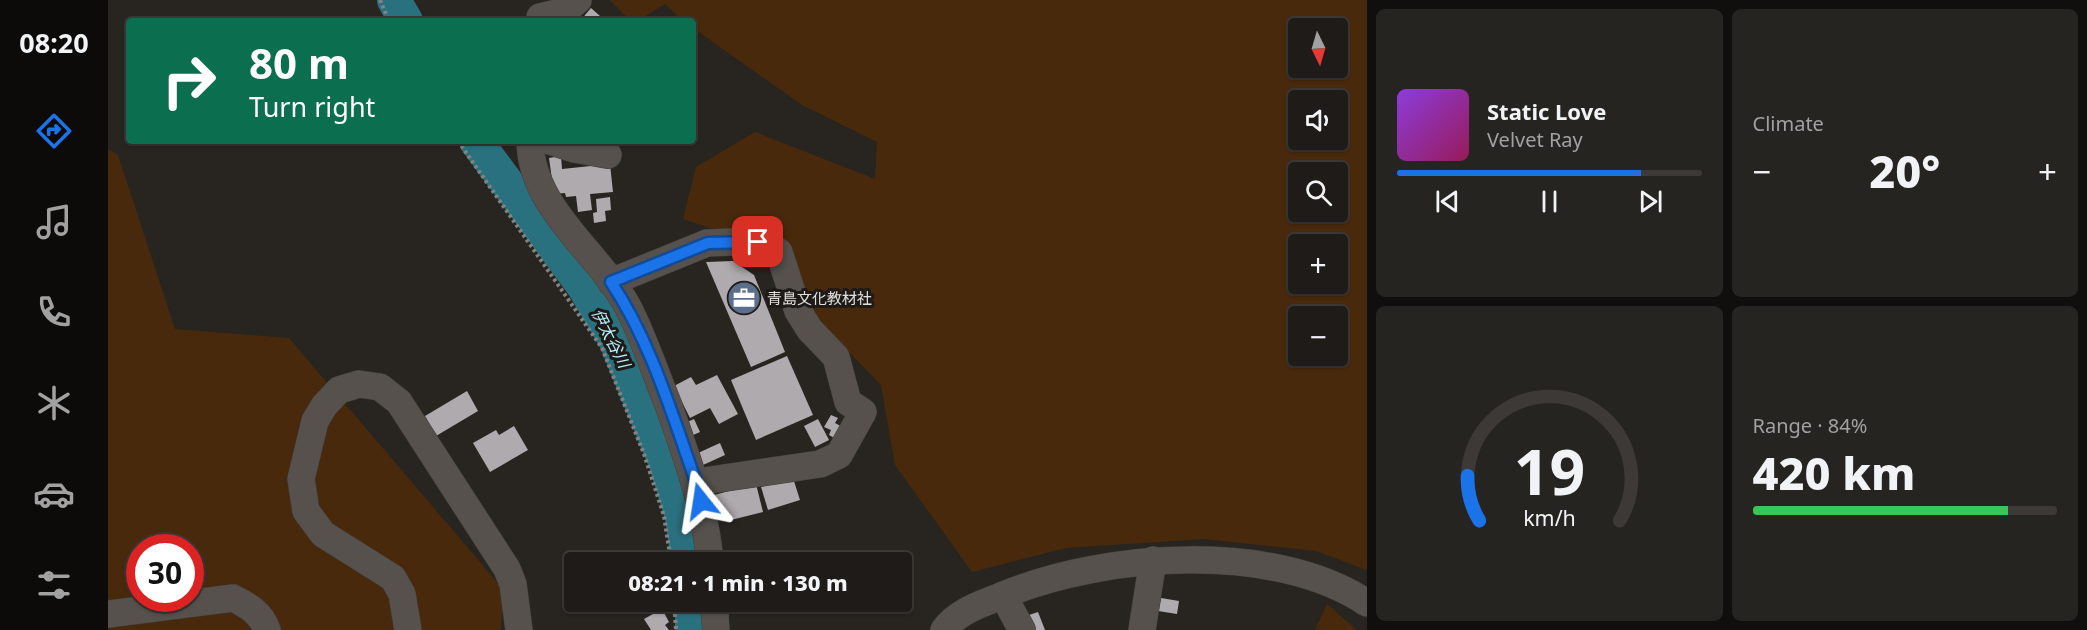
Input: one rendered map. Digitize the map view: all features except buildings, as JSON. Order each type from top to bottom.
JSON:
[{"type":"street","points":[[540,13],[565,11],[578,0]]},
{"type":"street","points":[[530,144],[535,175],[546,198],[627,306],[650,357],[696,482],[708,552]]},
{"type":"street","points":[[559,144],[608,155]]},
{"type":"street","points":[[611,282],[708,243],[758,242],[770,246],[779,252],[798,311],[810,330],[836,357],[848,402],[863,412],[839,455],[820,464],[696,482]]},
{"type":"street","points":[[408,630],[402,594],[393,578],[322,534],[306,511],[301,478],[315,421],[324,406],[339,390],[359,384],[380,387],[399,402],[507,569],[513,584],[519,630]]},
{"type":"street","points":[[1142,630],[1152,560]]},
{"type":"street","points":[[944,630],[978,604],[1030,584],[1097,567],[1152,560],[1207,560],[1273,568],[1320,580],[1353,594],[1367,603]]},
{"type":"street","points":[[1003,595],[1022,630]]},
{"type":"street","points":[[108,614],[233,598],[264,619],[267,630]]},
{"type":"street","points":[[715,612],[716,630]]},
{"type":"path","points":[[380,0],[388,18]]},
{"type":"path","points":[[460,144],[602,348],[658,495],[669,552]]},
{"type":"path","points":[[675,612],[676,630]]},
{"type":"shaded area","points":[[610,0],[1367,0],[1367,570],[1316,551],[1203,539],[1066,548],[972,572],[895,465],[881,385],[803,305],[787,253],[683,219],[696,167],[755,132],[875,179],[877,142],[802,105],[696,30],[696,18],[680,18],[665,4],[642,18],[628,18]]},
{"type":"shaded area","points":[[108,149],[118,155],[175,329],[289,338],[503,589],[501,630],[108,630]]},
{"type":"shaded area","points":[[1327,604],[1357,630],[1315,630]]},
{"type":"waterway","name":"伊太谷川","points":[[394,0],[404,18]]},
{"type":"waterway","name":"伊太谷川","points":[[478,144],[584,287],[616,341],[666,464],[682,517],[687,552]]},
{"type":"waterway","name":"伊太谷川","points":[[692,612],[692,630]]},
{"type":"place","name":"青島文化教材社","points":[[744,298]]},
{"type":"route","points":[[701,501],[650,357],[627,306],[611,282],[708,243],[758,242]]}]
